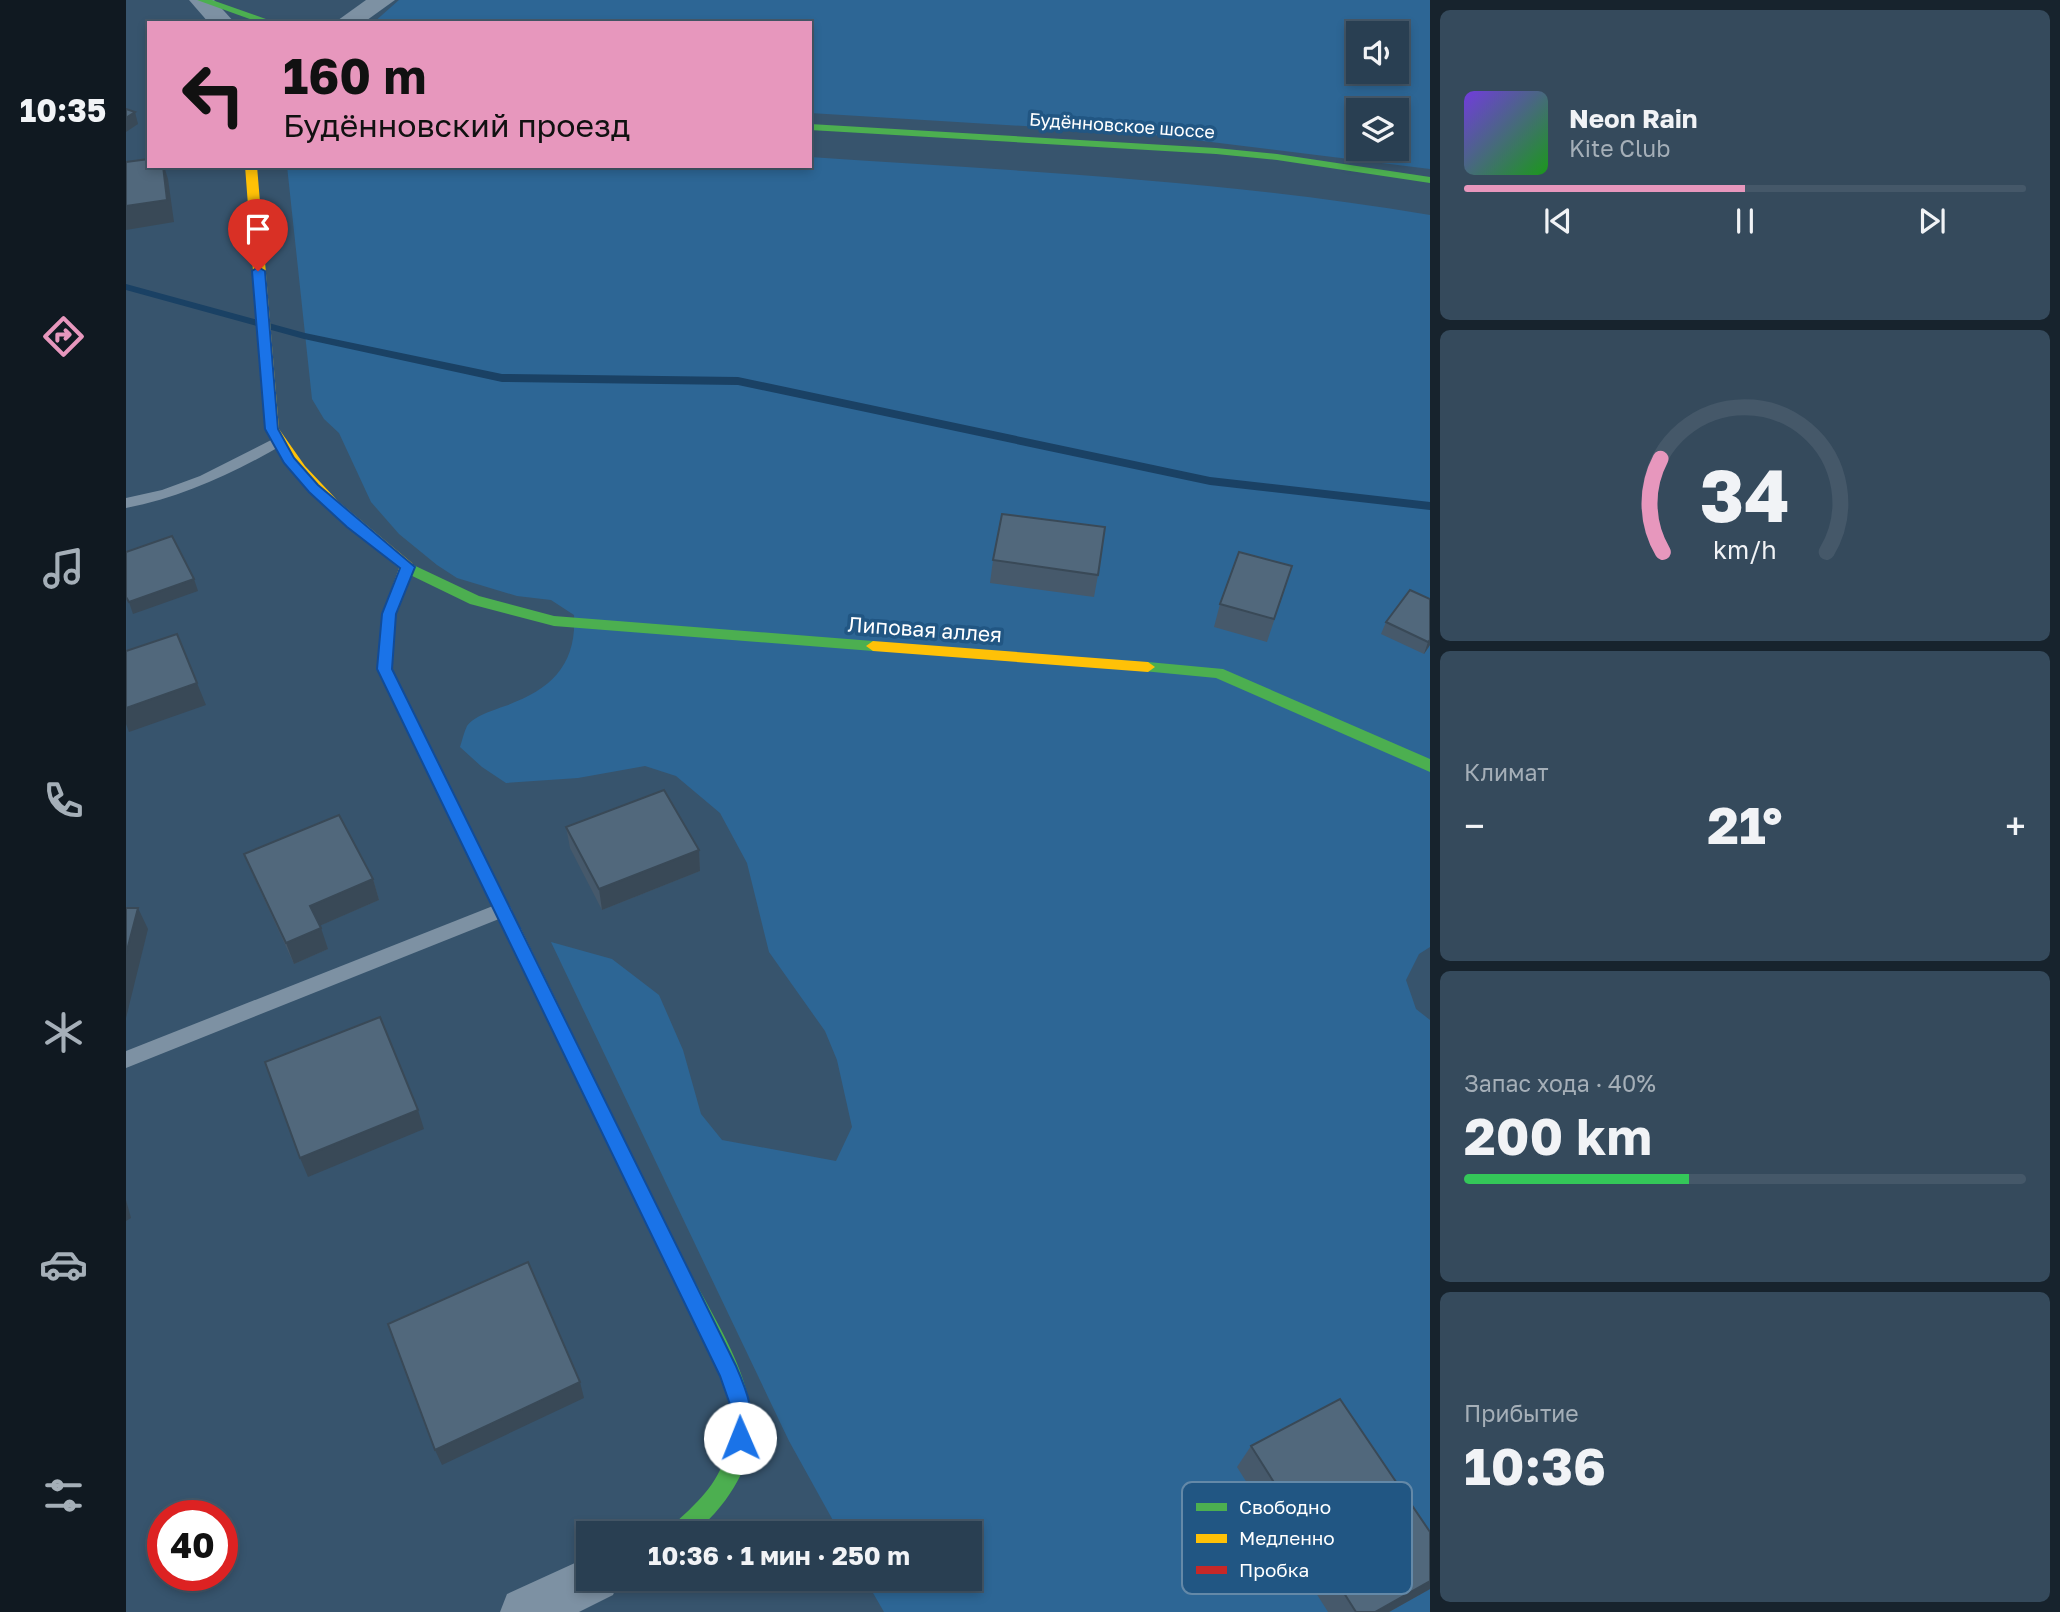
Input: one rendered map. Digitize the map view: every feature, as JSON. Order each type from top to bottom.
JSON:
[{"type":"street","points":[[201,0],[221,21]]},
{"type":"street","points":[[201,0],[266,21]]},
{"type":"street","points":[[349,21],[383,0]]},
{"type":"street","name":"Будённовское шоссе","points":[[812,127],[1216,151],[1277,157],[1430,180]]},
{"type":"street","name":"Липовая аллея","points":[[251,168],[272,429],[289,460],[314,488],[352,524],[407,567],[475,600],[554,621],[1219,673],[1430,765]]},
{"type":"street","points":[[407,567],[389,614],[385,669],[729,1373],[743,1413],[737,1463],[708,1511],[695,1521]]},
{"type":"street","points":[[525,1612],[576,1588]]},
{"type":"lane","points":[[126,503],[189,486],[239,464],[279,442]]},
{"type":"lane","points":[[126,1060],[503,911]]},
{"type":"shaded area","points":[[399,0],[1430,0],[1430,169],[1365,161],[1409,161],[1409,98],[1346,98],[1346,159],[1138,133],[812,113],[812,21],[375,21]]},
{"type":"shaded area","points":[[812,157],[1198,185],[1430,215],[1430,947],[1419,954],[1406,980],[1416,1009],[1430,1020],[1430,1612],[884,1612],[872,1591],[982,1591],[982,1521],[833,1521],[789,1441],[551,942],[612,959],[659,995],[683,1050],[701,1114],[722,1140],[836,1161],[852,1127],[837,1060],[825,1031],[769,952],[747,863],[720,813],[676,776],[645,766],[578,778],[506,783],[482,767],[460,747],[467,726],[474,719],[536,692],[558,673],[571,648],[574,615],[551,600],[517,596],[457,578],[437,565],[399,534],[371,502],[339,433],[324,419],[312,399],[287,168],[812,168]]},
{"type":"building","points":[[126,109],[135,112],[126,118]]},
{"type":"building","points":[[147,159],[147,168],[163,168],[167,200],[126,206],[126,162]]},
{"type":"building","points":[[1002,514],[1105,527],[1098,575],[993,560]]},
{"type":"building","points":[[172,536],[194,579],[129,602],[126,597],[126,552]]},
{"type":"building","points":[[1239,552],[1292,566],[1274,619],[1220,604]]},
{"type":"building","points":[[1410,590],[1430,599],[1428,642],[1386,622]]},
{"type":"building","points":[[177,634],[197,683],[126,708],[126,651]]},
{"type":"building","points":[[664,790],[699,850],[599,889],[566,827]]},
{"type":"building","points":[[339,815],[373,879],[310,906],[321,928],[286,943],[244,854]]},
{"type":"building","points":[[126,908],[138,908],[126,954]]},
{"type":"building","points":[[380,1017],[418,1110],[300,1158],[265,1062]]},
{"type":"building","points":[[528,1262],[580,1382],[435,1450],[388,1324]]},
{"type":"building","points":[[1340,1399],[1396,1482],[1274,1482],[1251,1446]]},
{"type":"building","points":[[1412,1505],[1430,1532],[1430,1581],[1412,1591]]},
{"type":"building","points":[[1345,1594],[1407,1594],[1375,1612],[1356,1612]]},
{"type":"waterway","points":[[126,287],[304,336],[502,378],[738,381],[1210,481],[1430,506]]},
{"type":"traffic: fast","points":[[202,0],[266,21]]},
{"type":"traffic: fast","points":[[812,127],[1216,151],[1277,157],[1430,180]]},
{"type":"traffic: fast","points":[[407,567],[475,600],[554,621],[873,646]]},
{"type":"traffic: fast","points":[[1148,667],[1218,673],[1430,766]]},
{"type":"traffic: fast","points":[[676,1265],[725,1360],[743,1413],[740,1449],[734,1465],[716,1495],[693,1521]]},
{"type":"traffic: slow","points":[[251,168],[272,429],[316,487],[407,567],[397,593]]},
{"type":"traffic: slow","points":[[873,646],[1148,667]]},
{"type":"traffic: slow","points":[[515,934],[676,1265]]},
{"type":"traffic: jam","points":[[397,593],[389,614],[385,669],[515,934]]},
{"type":"route","points":[[258,271],[272,429],[289,460],[314,488],[352,524],[407,567],[389,614],[385,669],[729,1373],[743,1413],[740,1438]]}]
